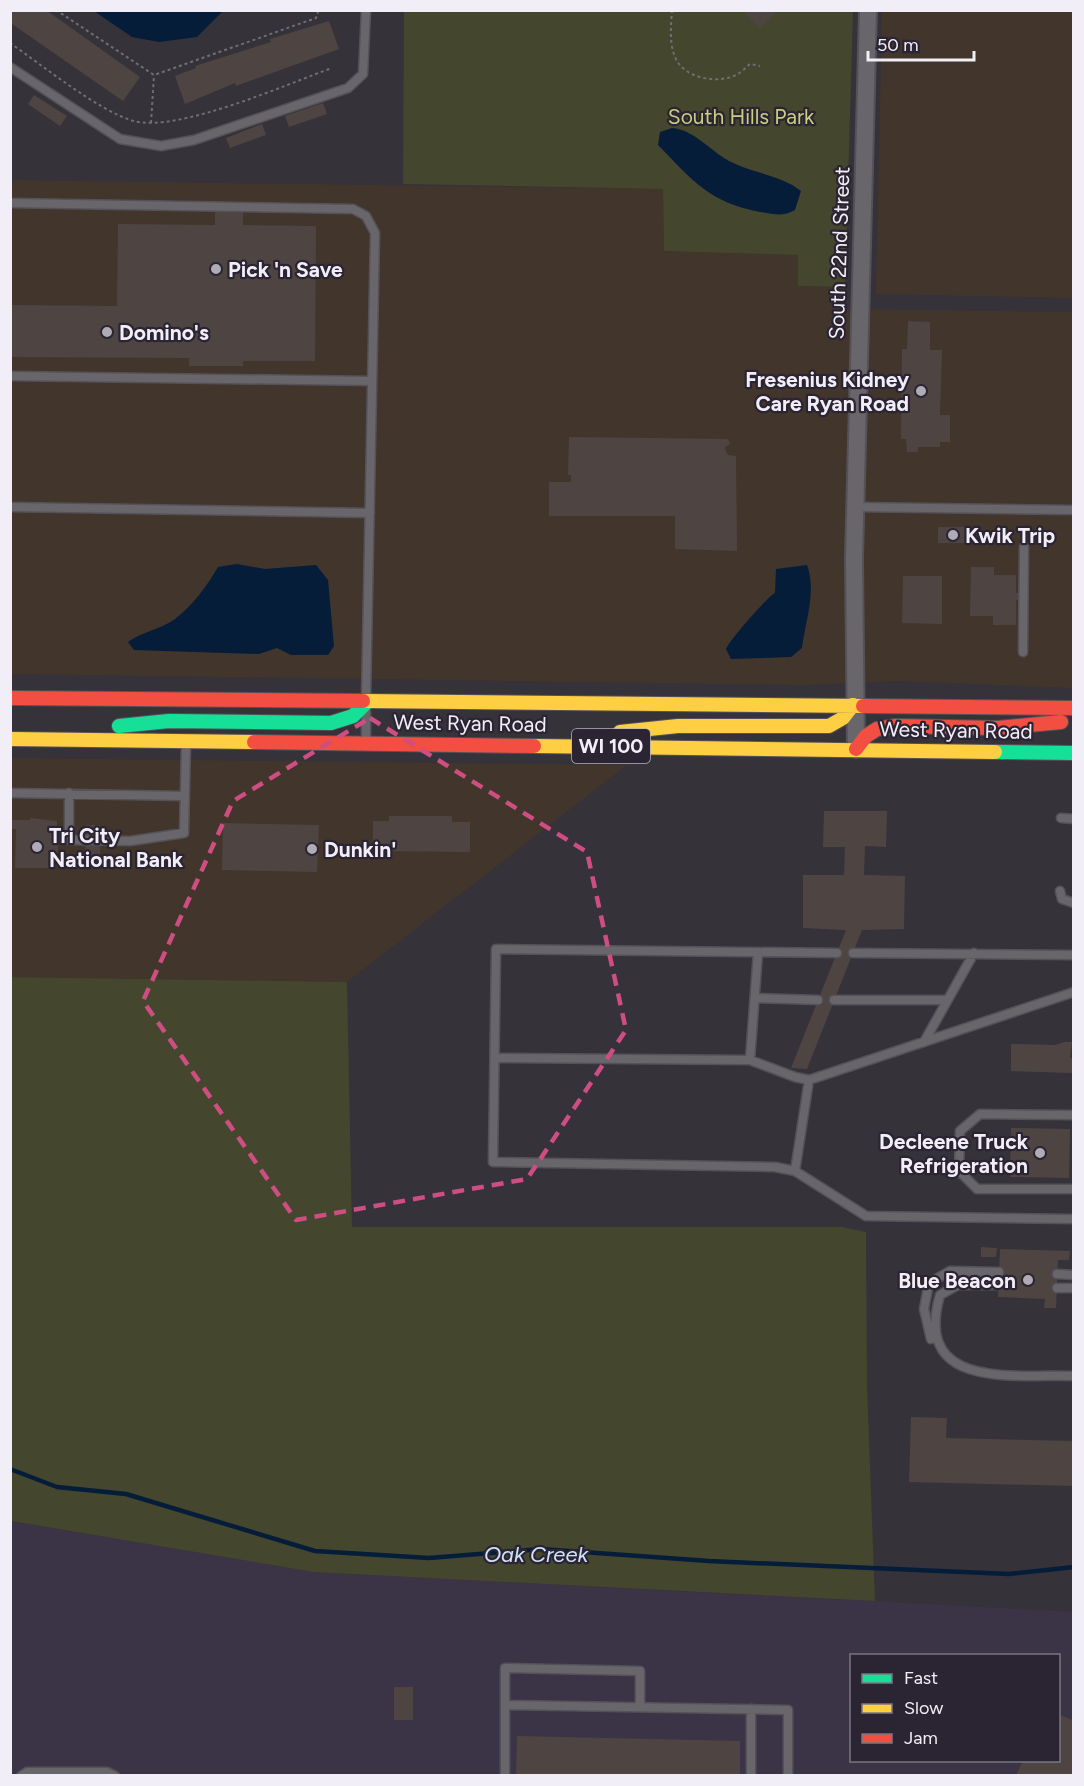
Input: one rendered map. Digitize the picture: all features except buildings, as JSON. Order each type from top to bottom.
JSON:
[{"type":"main road","name":"West Ryan Road","points":[[10,698],[1074,708]]},
{"type":"main road","points":[[45,713],[117,709],[169,700]]},
{"type":"main road","points":[[51,740],[105,727],[169,721],[331,723],[353,716],[366,703]]},
{"type":"main road","points":[[469,717],[516,712],[554,704]]},
{"type":"main road","points":[[540,745],[586,735],[678,726],[829,726],[843,718],[853,705]]},
{"type":"main road","points":[[366,742],[381,721]]},
{"type":"main road","points":[[856,749],[866,736],[877,729],[896,726],[998,728],[1074,721]]},
{"type":"main road","name":"West Ryan Road","points":[[10,739],[1074,753]]},
{"type":"street","name":"South 22nd Street","points":[[856,749],[853,705],[855,507],[868,10]]},
{"type":"lane","points":[[10,67],[120,139],[161,146],[194,140],[348,87],[363,74],[366,10]]},
{"type":"lane","points":[[10,203],[353,209],[366,216],[375,233],[366,742]]},
{"type":"lane","points":[[10,376],[372,381]]},
{"type":"lane","points":[[10,507],[370,513]]},
{"type":"lane","points":[[855,507],[1074,510]]},
{"type":"lane","points":[[1023,652],[1024,548]]},
{"type":"lane","points":[[69,793],[69,840],[129,841],[184,833],[186,741]]},
{"type":"lane","points":[[10,793],[185,796]]},
{"type":"lane","points":[[1061,818],[1074,819]]},
{"type":"lane","points":[[1060,891],[1062,899],[1074,903]]},
{"type":"lane","points":[[837,953],[496,949],[493,1161],[775,1167],[795,1171],[866,1215],[1074,1219]]},
{"type":"lane","points":[[750,1060],[758,952]]},
{"type":"lane","points":[[853,953],[1074,955]]},
{"type":"lane","points":[[924,1042],[974,953]]},
{"type":"lane","points":[[495,1058],[750,1060],[809,1080],[1074,992]]},
{"type":"lane","points":[[755,998],[818,1000]]},
{"type":"lane","points":[[834,1000],[946,1000]]},
{"type":"lane","points":[[795,1171],[809,1080]]},
{"type":"lane","points":[[1074,1115],[980,1114],[960,1131],[959,1161],[959,1171],[977,1189],[1074,1189]]},
{"type":"lane","points":[[999,1272],[951,1271],[929,1283],[924,1309],[930,1338],[952,1362],[977,1373],[1074,1376]]},
{"type":"lane","points":[[1058,1275],[1074,1275]]},
{"type":"lane","points":[[952,1362],[935,1336],[934,1317],[940,1295],[958,1285],[999,1285]]},
{"type":"lane","points":[[1057,1287],[1074,1288]]},
{"type":"lane","points":[[505,1776],[505,1668],[640,1671],[640,1707]]},
{"type":"lane","points":[[505,1705],[788,1710],[788,1776]]},
{"type":"lane","points":[[751,1709],[751,1776]]},
{"type":"lane","points":[[21,1776],[27,1772],[106,1772],[115,1776]]},
{"type":"path","points":[[56,10],[154,75]]},
{"type":"path","points":[[154,75],[316,18],[316,11],[328,10]]},
{"type":"path","points":[[672,10],[671,45],[676,60],[684,69],[711,79],[732,77],[750,64],[760,66]]},
{"type":"path","points":[[10,43],[115,114],[134,121],[151,123],[189,119],[332,68]]},
{"type":"path","points":[[151,123],[154,75]]},
{"type":"highlighted area","points":[[370,718],[587,852],[626,1030],[527,1179],[296,1220],[143,1001],[233,801]]},
{"type":"shaded area","points":[[882,11],[1073,11],[1073,298],[876,294]]},
{"type":"shaded area","points":[[10,180],[663,189],[664,251],[798,255],[799,286],[845,287],[844,309],[1073,312],[1073,688],[899,681],[805,685],[11,674]]},
{"type":"shaded area","points":[[11,758],[627,765],[347,982],[11,977]]},
{"type":"shaded area","points":[[10,1521],[314,1572],[1073,1612],[1073,1775],[11,1775]]},
{"type":"green space","name":"South Hills Park","points":[[404,11],[853,11],[845,287],[798,286],[798,255],[664,251],[663,189],[403,184]]},
{"type":"green space","points":[[10,977],[347,982],[352,1227],[842,1227],[866,1232],[867,1385],[875,1601],[314,1572],[11,1521]]},
{"type":"water","points":[[94,11],[223,11],[197,37],[159,42],[132,37]]},
{"type":"water","points":[[672,128],[693,135],[733,163],[793,185],[801,191],[795,210],[774,214],[742,208],[703,188],[658,145],[660,132]]},
{"type":"water","points":[[237,564],[265,569],[316,565],[328,580],[334,646],[328,655],[291,655],[277,648],[259,654],[134,650],[128,642],[175,619],[199,595],[218,567]]},
{"type":"water","points":[[807,565],[811,596],[802,648],[791,657],[731,659],[726,649],[728,645],[757,610],[775,593],[776,569]]},
{"type":"waterway","name":"Oak Creek","points":[[10,1469],[57,1487],[126,1494],[315,1551],[429,1558],[541,1549],[709,1561],[1009,1574],[1074,1567]]},
{"type":"traffic: fast","points":[[119,726],[169,721],[331,723],[353,716],[366,703]]},
{"type":"traffic: fast","points":[[995,752],[1074,753]]},
{"type":"traffic: slow","points":[[363,701],[863,706]]},
{"type":"traffic: slow","points":[[620,732],[678,726],[829,726],[843,718],[853,705]]},
{"type":"traffic: slow","points":[[10,739],[254,742]]},
{"type":"traffic: slow","points":[[534,746],[995,752]]},
{"type":"traffic: jam","points":[[10,698],[363,701]]},
{"type":"traffic: jam","points":[[863,706],[1074,708]]},
{"type":"traffic: jam","points":[[856,749],[866,736],[877,729],[896,726],[998,728],[1061,722]]},
{"type":"traffic: jam","points":[[254,742],[534,746]]},
{"type":"place","name":"Pick 'n Save","points":[[216,269]]},
{"type":"place","name":"Domino's","points":[[107,332]]},
{"type":"place","name":"Fresenius Kidney Care Ryan Road","points":[[921,391]]},
{"type":"place","name":"Kwik Trip","points":[[953,535]]},
{"type":"place","name":"Tri City National Bank","points":[[37,847]]},
{"type":"place","name":"Dunkin'","points":[[312,849]]},
{"type":"place","name":"Decleene Truck Refrigeration","points":[[1040,1153]]},
{"type":"place","name":"Blue Beacon","points":[[1028,1280]]}]
